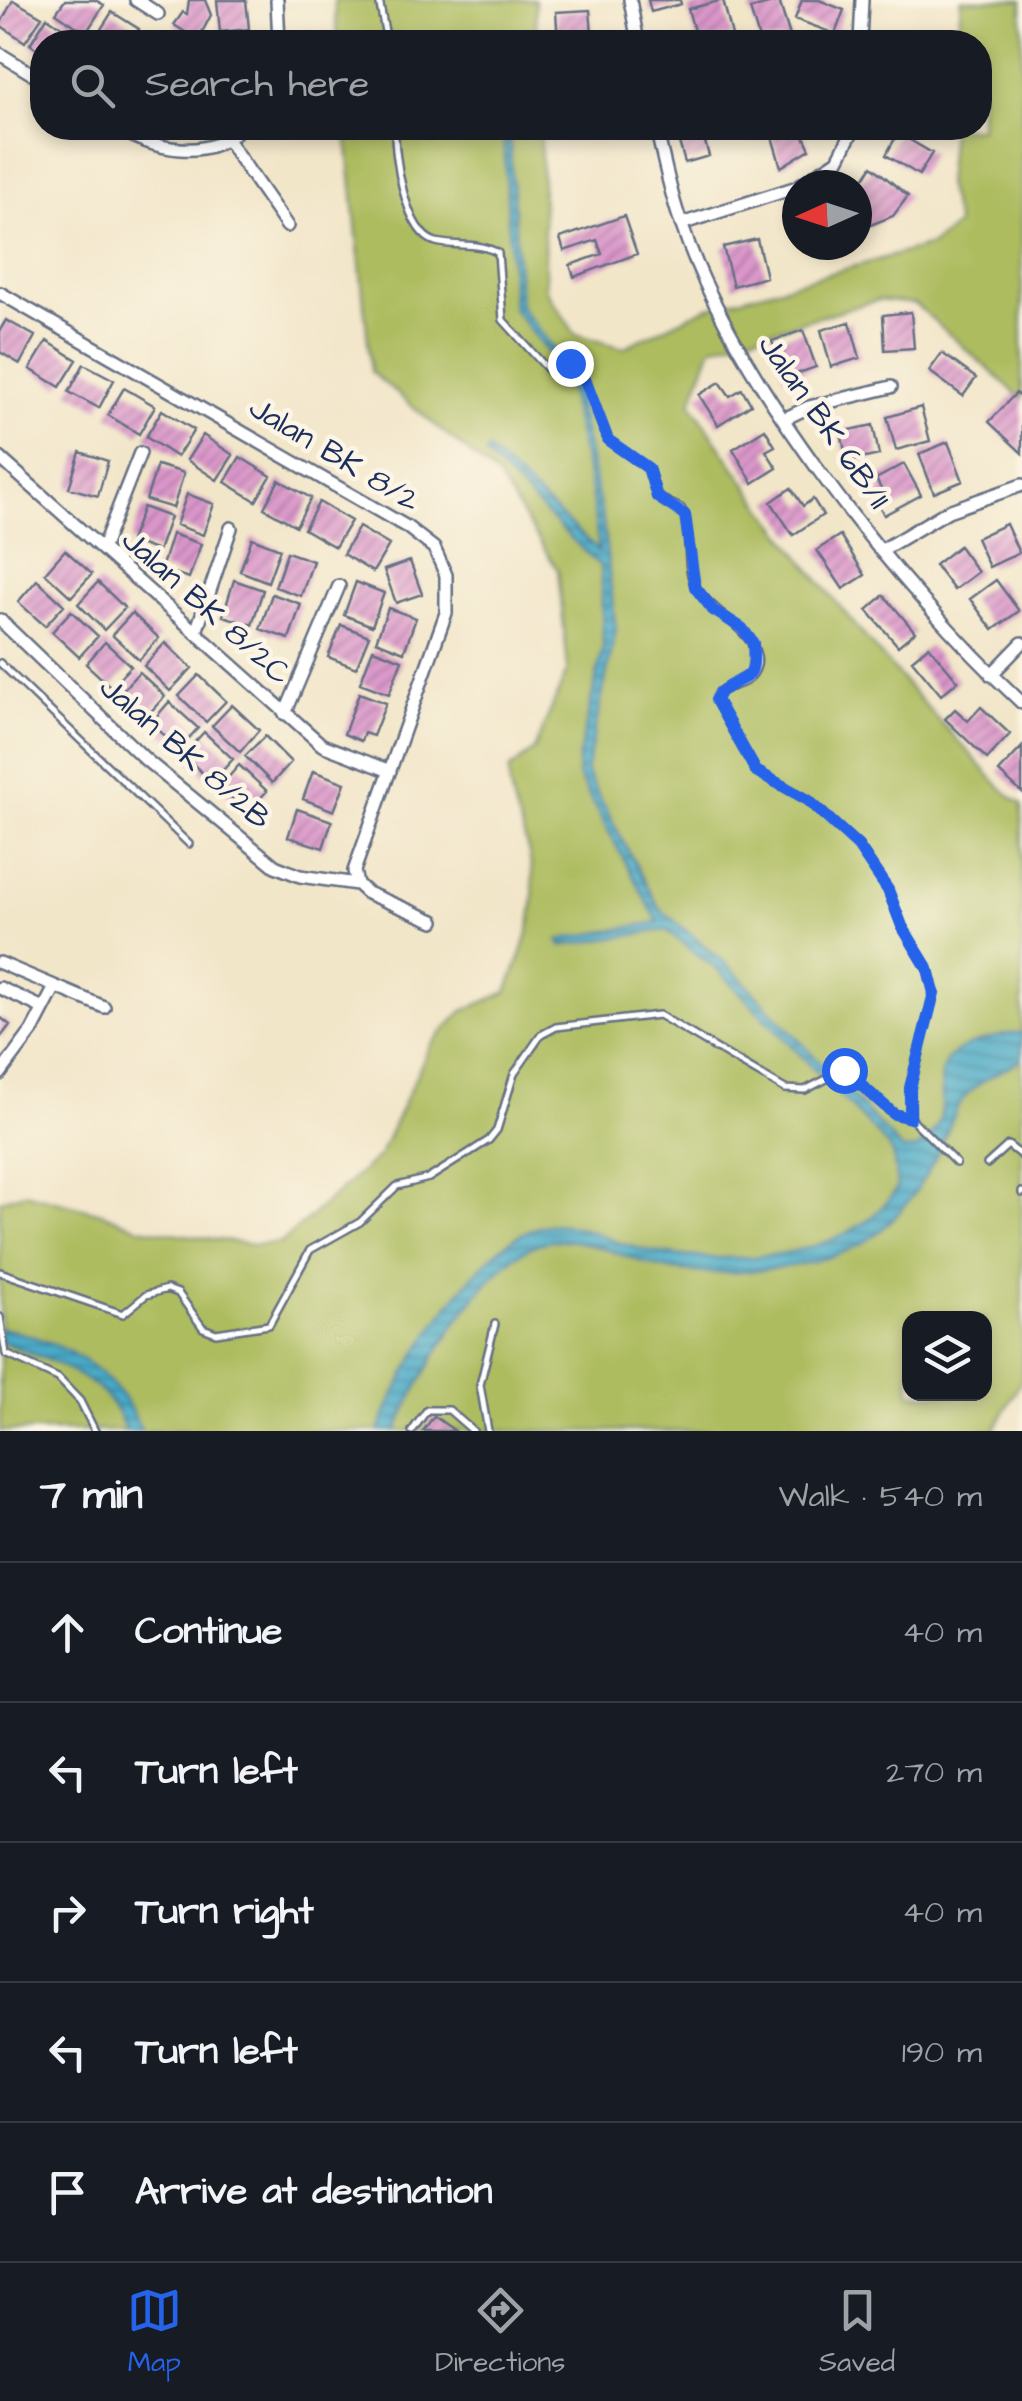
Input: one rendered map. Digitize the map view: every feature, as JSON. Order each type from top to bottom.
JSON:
[{"type":"street","points":[[136,0],[158,14]]},
{"type":"street","points":[[277,0],[278,30]]},
{"type":"street","points":[[630,0],[636,30]]},
{"type":"street","points":[[861,30],[862,0]]},
{"type":"street","points":[[0,54],[30,73]]},
{"type":"street","points":[[138,140],[172,149],[228,141],[287,226]]},
{"type":"street","name":"Jalan BK 6B/11","points":[[659,140],[681,224],[727,329],[784,419],[882,550],[991,674],[1022,703]]},
{"type":"street","points":[[823,170],[838,160],[848,140]]},
{"type":"street","points":[[681,224],[782,191]]},
{"type":"street","name":"Jalan BK 8/2","points":[[0,293],[256,436],[407,526],[434,548],[446,575],[446,613],[354,871],[357,884]]},
{"type":"street","points":[[784,419],[808,407],[891,388]]},
{"type":"street","points":[[102,547],[140,454]]},
{"type":"street","name":"Jalan BK 8/2C","points":[[0,458],[322,744],[390,770]]},
{"type":"street","points":[[882,550],[948,511],[1022,485]]},
{"type":"street","points":[[196,632],[230,528]]},
{"type":"street","points":[[285,714],[339,586]]},
{"type":"street","name":"Jalan BK 8/2B","points":[[0,620],[146,760],[275,866],[300,876],[357,884],[368,893],[434,921]]},
{"type":"street","points":[[991,674],[1022,643]]},
{"type":"street","points":[[0,963],[104,1006]]},
{"type":"street","points":[[0,1074],[55,987]]},
{"type":"street","points":[[0,988],[43,1008]]},
{"type":"lane","points":[[379,0],[385,30]]},
{"type":"lane","points":[[395,140],[395,172],[422,232],[434,242],[498,254],[502,320],[546,370],[558,374],[570,363],[581,369],[608,440],[648,468],[657,497],[685,515],[689,570],[699,594],[753,643],[753,672],[748,679],[720,692],[716,700],[738,746],[756,771],[808,800],[858,846],[888,890],[902,926],[928,969],[934,993],[910,1088],[910,1118]]},
{"type":"lane","points":[[0,664],[189,844]]},
{"type":"lane","points":[[0,1272],[123,1314],[146,1295],[166,1289],[178,1293],[203,1328],[216,1333],[259,1329],[277,1316],[298,1265],[310,1250],[360,1222],[397,1186],[429,1178],[489,1140],[497,1130],[514,1074],[541,1035],[556,1026],[659,1014],[775,1085],[796,1091],[839,1071],[848,1073],[894,1114],[910,1118],[956,1163]]},
{"type":"lane","points":[[987,1164],[1008,1145],[1022,1156]]},
{"type":"lane","points":[[2,1321],[2,1346],[13,1359],[46,1372],[71,1390],[95,1431]]},
{"type":"lane","points":[[488,1431],[480,1385],[495,1324]]},
{"type":"lane","points":[[412,1431],[427,1410],[449,1410],[474,1431]]},
{"type":"green space","points":[[334,0],[535,0],[536,30],[337,30]]},
{"type":"green space","points":[[961,0],[1022,0],[1022,399],[915,304],[878,300],[712,347],[691,403],[785,537],[853,623],[991,777],[1022,804],[1022,1379],[994,1431],[0,1431],[0,1200],[25,1193],[102,1213],[139,1228],[254,1245],[281,1243],[379,1156],[430,1046],[463,1011],[507,992],[526,940],[533,909],[532,874],[509,770],[534,750],[568,669],[558,570],[497,476],[371,372],[347,140],[540,140],[546,290],[575,334],[623,348],[706,308],[931,245],[957,225],[946,184],[950,140],[992,140],[992,30],[959,30]]},
{"type":"water","points":[[504,140],[510,140],[520,306],[571,370],[603,521],[616,630],[586,772],[659,908],[729,966],[903,1150],[917,1149],[935,1130],[941,1112],[944,1065],[955,1052],[980,1041],[1022,1032],[1022,1059],[980,1083],[960,1103],[929,1170],[898,1214],[871,1238],[835,1255],[786,1267],[705,1273],[660,1267],[564,1240],[526,1250],[503,1267],[458,1320],[421,1380],[396,1431],[379,1431],[404,1376],[444,1312],[492,1256],[517,1237],[553,1224],[662,1253],[737,1258],[776,1254],[846,1233],[875,1214],[897,1188],[893,1153],[878,1135],[720,972],[666,930],[561,946],[558,940],[658,922],[578,776],[578,760],[603,647],[601,567],[486,456],[488,450],[599,551],[591,491],[565,373],[513,309]]},
{"type":"water","points":[[0,1328],[45,1341],[85,1361],[118,1391],[141,1431],[125,1431],[118,1412],[106,1397],[75,1373],[0,1341]]},
{"type":"building","points":[[13,0],[42,17],[25,42],[0,25]]},
{"type":"building","points":[[65,0],[95,0],[104,5],[88,30],[82,30],[56,13]]},
{"type":"building","points":[[189,0],[205,0],[211,15],[203,30],[182,30],[174,25],[183,12],[187,14]]},
{"type":"building","points":[[217,0],[246,0],[249,29],[220,30]]},
{"type":"building","points":[[648,0],[680,0],[681,4],[651,12]]},
{"type":"building","points":[[723,0],[730,30],[694,30],[688,9]]},
{"type":"building","points":[[802,0],[819,0],[844,10],[836,30],[824,30],[795,19]]},
{"type":"building","points":[[779,1],[788,30],[756,30],[750,9]]},
{"type":"building","points":[[590,10],[592,30],[557,30],[556,12]]},
{"type":"building","points":[[112,12],[139,29],[138,30],[100,30]]},
{"type":"building","points":[[47,17],[66,30],[39,30]]},
{"type":"building","points":[[678,140],[711,140],[705,142],[709,156],[685,163]]},
{"type":"building","points":[[773,140],[806,140],[810,149],[781,167]]},
{"type":"building","points":[[894,140],[910,140],[932,153],[919,175],[886,155]]},
{"type":"building","points":[[872,166],[908,196],[893,216],[872,224],[872,170]]},
{"type":"building","points":[[624,216],[637,254],[574,277],[570,265],[602,254],[597,240],[564,251],[560,238]]},
{"type":"building","points":[[757,239],[766,277],[733,286],[723,247]]},
{"type":"building","points":[[911,312],[914,348],[885,350],[883,315]]},
{"type":"building","points":[[6,320],[35,336],[20,364],[0,352],[0,330]]},
{"type":"building","points":[[850,322],[860,358],[831,367],[821,330]]},
{"type":"building","points":[[803,330],[816,367],[785,378],[772,341]]},
{"type":"building","points":[[47,341],[77,360],[60,387],[30,369]]},
{"type":"building","points":[[942,353],[976,378],[963,396],[929,371]]},
{"type":"building","points":[[84,364],[114,380],[99,408],[69,392]]},
{"type":"building","points":[[720,382],[730,396],[742,389],[751,404],[718,425],[699,395]]},
{"type":"building","points":[[124,388],[155,406],[139,434],[108,415]]},
{"type":"building","points":[[1016,393],[1022,399],[1022,453],[989,422]]},
{"type":"building","points":[[921,407],[930,441],[896,450],[887,417]]},
{"type":"building","points":[[162,410],[194,430],[177,457],[146,437]]},
{"type":"building","points":[[873,425],[879,455],[847,462],[841,432]]},
{"type":"building","points":[[765,429],[775,446],[766,451],[777,468],[753,483],[733,449]]},
{"type":"building","points":[[203,435],[233,455],[217,480],[187,460]]},
{"type":"building","points":[[948,442],[963,481],[934,493],[919,454]]},
{"type":"building","points":[[80,452],[108,461],[98,496],[69,488]]},
{"type":"building","points":[[240,457],[271,476],[256,501],[225,482]]},
{"type":"building","points":[[904,464],[921,495],[884,515],[874,496],[882,491],[876,479]]},
{"type":"building","points":[[157,465],[184,473],[173,508],[146,500]]},
{"type":"building","points":[[279,480],[311,498],[296,526],[264,508]]},
{"type":"building","points":[[791,488],[803,506],[813,499],[823,515],[793,535],[771,502]]},
{"type":"building","points":[[187,494],[214,504],[203,535],[176,525]]},
{"type":"building","points":[[319,502],[351,521],[335,547],[304,529]]},
{"type":"building","points":[[143,507],[170,517],[158,551],[130,541]]},
{"type":"building","points":[[1006,524],[1019,553],[989,567],[976,538]]},
{"type":"building","points":[[359,527],[389,545],[373,572],[343,554]]},
{"type":"building","points":[[172,534],[201,544],[189,578],[161,569]]},
{"type":"building","points":[[840,535],[865,575],[843,589],[817,550]]},
{"type":"building","points":[[252,538],[280,549],[268,582],[240,571]]},
{"type":"building","points":[[959,546],[978,572],[954,590],[935,565]]},
{"type":"building","points":[[65,550],[92,574],[71,597],[45,573]]},
{"type":"building","points":[[287,552],[313,561],[301,596],[275,587]]},
{"type":"building","points":[[410,561],[422,594],[396,603],[384,570]]},
{"type":"building","points":[[37,580],[64,605],[45,626],[18,602]]},
{"type":"building","points":[[234,580],[263,590],[252,625],[223,616]]},
{"type":"building","points":[[996,580],[1019,611],[993,630],[970,599]]},
{"type":"building","points":[[98,582],[125,608],[104,630],[78,604]]},
{"type":"building","points":[[356,582],[384,593],[372,626],[344,615]]},
{"type":"building","points":[[272,594],[301,604],[289,639],[260,629]]},
{"type":"building","points":[[884,595],[915,632],[898,646],[867,610]]},
{"type":"building","points":[[388,608],[416,618],[404,652],[376,641]]},
{"type":"building","points":[[71,611],[98,636],[79,657],[52,632]]},
{"type":"building","points":[[132,613],[159,638],[139,660],[112,635]]},
{"type":"building","points":[[341,625],[369,636],[356,668],[328,657]]},
{"type":"building","points":[[105,642],[131,666],[111,687],[86,664]]},
{"type":"building","points":[[165,643],[192,668],[170,691],[144,666]]},
{"type":"building","points":[[929,646],[958,681],[941,695],[912,660]]},
{"type":"building","points":[[373,649],[402,660],[389,694],[360,683]]},
{"type":"building","points":[[139,672],[165,696],[145,718],[119,694]]},
{"type":"building","points":[[199,675],[226,701],[206,722],[179,696]]},
{"type":"building","points":[[359,693],[386,703],[373,736],[364,733],[361,741],[344,734]]},
{"type":"building","points":[[169,702],[198,728],[179,749],[151,723]]},
{"type":"building","points":[[232,705],[259,730],[240,752],[212,726]]},
{"type":"building","points":[[981,707],[1010,734],[987,759],[945,719],[955,709],[968,721]]},
{"type":"building","points":[[204,732],[233,759],[212,782],[183,755]]},
{"type":"building","points":[[265,736],[291,762],[272,783],[245,756]]},
{"type":"building","points":[[1022,747],[1022,793],[999,772]]},
{"type":"building","points":[[239,765],[267,791],[247,812],[220,787]]},
{"type":"building","points":[[313,771],[345,783],[334,811],[303,799]]},
{"type":"building","points":[[297,809],[332,821],[323,848],[288,837]]},
{"type":"building","points":[[0,1017],[10,1025],[0,1038]]},
{"type":"building","points":[[434,1416],[455,1431],[423,1431]]},
{"type":"route","points":[[570,363],[581,369],[608,440],[648,468],[654,476],[657,497],[680,508],[685,515],[689,570],[699,594],[713,610],[742,628],[753,643],[753,672],[748,679],[726,687],[716,700],[748,763],[763,776],[808,800],[858,846],[888,890],[902,926],[928,969],[934,993],[930,1022],[910,1088],[910,1118],[894,1114],[844,1070]]}]
